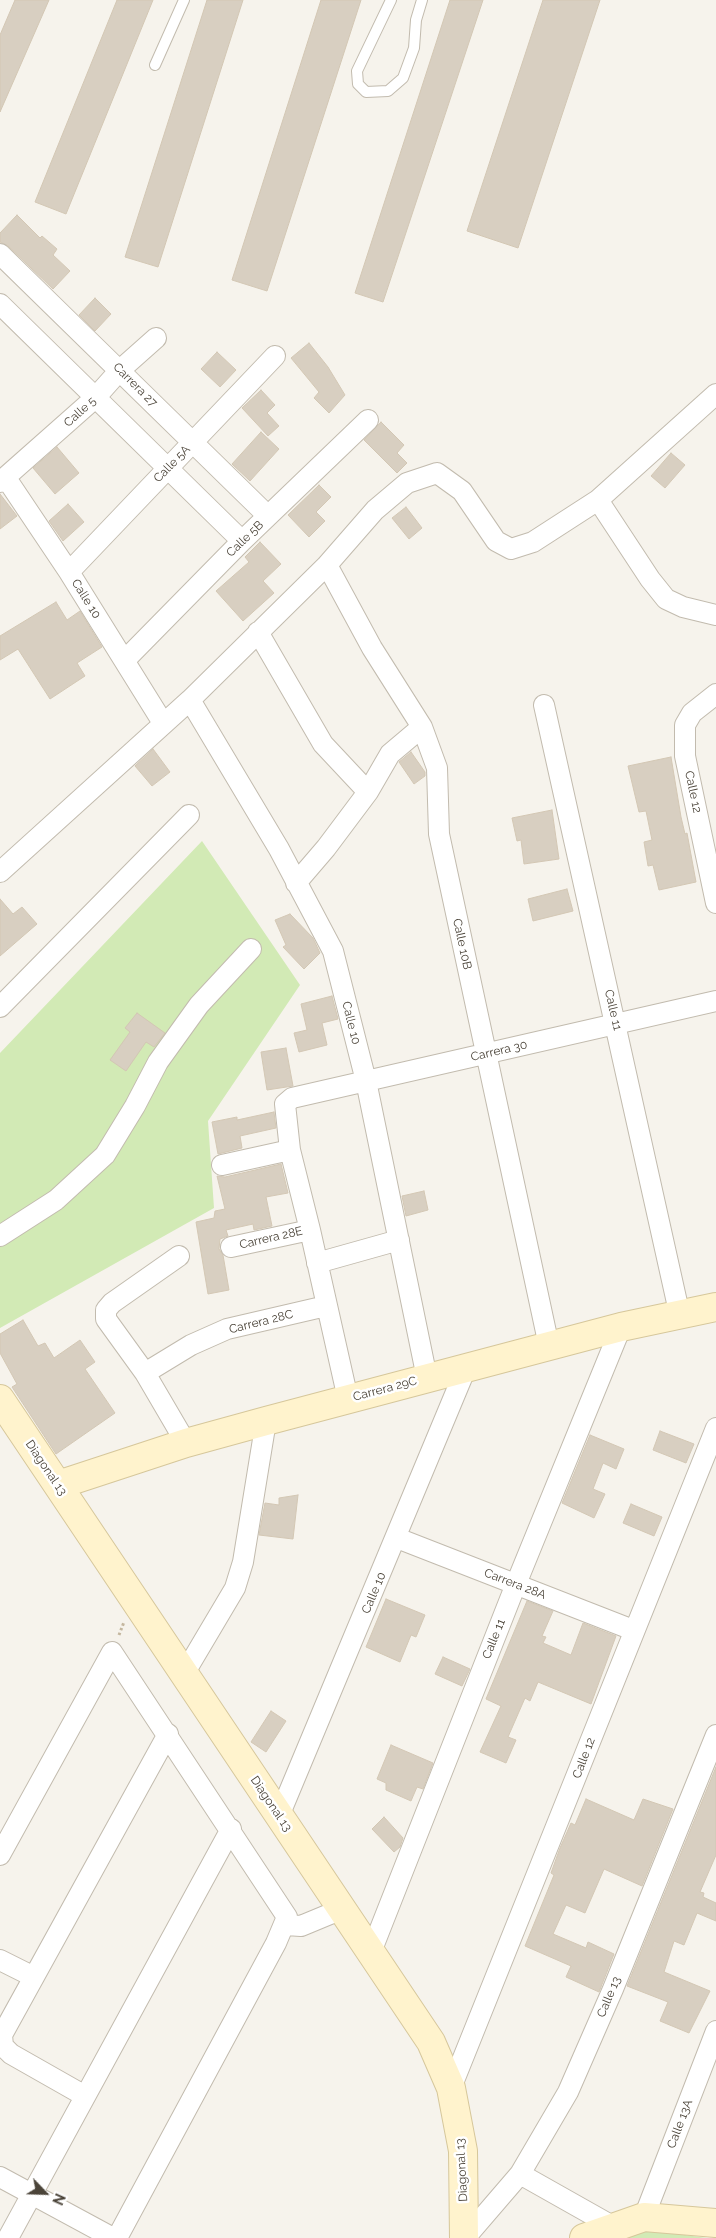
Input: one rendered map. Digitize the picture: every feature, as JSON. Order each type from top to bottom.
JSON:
[{"type":"street","name":"Carrera 27","points":[[0,254],[268,516]]},
{"type":"street","points":[[0,304],[242,541]]},
{"type":"street","name":"Calle 5","points":[[3,480],[95,398],[120,370],[156,338]]},
{"type":"street","name":"Calle 5A","points":[[69,572],[166,468],[275,356]]},
{"type":"street","points":[[0,872],[190,700],[327,564],[375,510],[406,483],[437,473],[462,491],[496,541],[510,549],[533,542],[598,500],[716,394]]},
{"type":"street","name":"Calle 5B","points":[[125,660],[242,541],[368,420]]},
{"type":"street","name":"Calle 10","points":[[3,480],[69,572],[163,723]]},
{"type":"street","points":[[598,500],[650,579],[666,599],[683,607],[716,614]]},
{"type":"street","name":"Calle 10B","points":[[327,564],[372,648],[422,727],[437,768],[440,834],[485,1054],[549,1346]]},
{"type":"street","points":[[258,632],[323,744],[368,792]]},
{"type":"street","name":"Calle 12","points":[[716,694],[692,713],[684,725],[685,756],[716,903]]},
{"type":"street","name":"Calle 10","points":[[190,700],[279,849],[333,951],[366,1081],[427,1378]]},
{"type":"street","name":"Calle 11","points":[[544,706],[680,1316]]},
{"type":"street","points":[[296,883],[326,848],[368,792],[390,754],[422,727]]},
{"type":"street","points":[[0,1007],[189,814]]},
{"type":"street","points":[[0,1236],[56,1200],[105,1155],[168,1048],[199,1004],[251,949]]},
{"type":"street","name":"Carrera 30","points":[[290,1150],[285,1104],[292,1098],[716,1001]]},
{"type":"street","points":[[222,1165],[290,1150],[348,1399]]},
{"type":"street","name":"Carrera 28E","points":[[231,1247],[310,1230]]},
{"type":"street","points":[[317,1262],[399,1240]]},
{"type":"street","points":[[179,1256],[112,1303],[106,1310],[106,1319],[145,1373],[186,1443]]},
{"type":"street","name":"Carrera 28C","points":[[145,1373],[191,1345],[227,1329],[326,1306]]},
{"type":"street","name":"Carrera 29C","points":[[58,1485],[186,1443],[266,1421],[621,1327],[716,1307]]},
{"type":"street","name":"Calle 11","points":[[371,1952],[516,1584],[621,1327]]},
{"type":"street","name":"Calle 10","points":[[280,1816],[466,1368]]},
{"type":"street","name":"Diagonal 13","points":[[0,1399],[431,2042],[451,2088],[463,2151],[465,2238]]},
{"type":"street","points":[[184,1674],[235,1588],[243,1562],[266,1421]]},
{"type":"street","name":"Calle 12","points":[[451,2088],[633,1630],[716,1428]]},
{"type":"street","name":"Carrera 28A","points":[[397,1538],[633,1630]]},
{"type":"street","points":[[0,1855],[112,1652],[231,1829],[287,1917],[286,1924],[115,2238],[0,2177]]},
{"type":"street","points":[[86,2096],[11,2054],[3,2046],[2,2035],[168,1734]]},
{"type":"street","name":"Calle 13","points":[[465,2238],[520,2174],[568,2092],[613,1990],[716,1735]]},
{"type":"street","points":[[8,2238],[231,1829]]},
{"type":"street","points":[[286,1924],[301,1926],[342,1909]]},
{"type":"street","points":[[0,1960],[34,1977]]},
{"type":"street","name":"Calle 13A","points":[[644,2217],[716,2031]]},
{"type":"street","points":[[520,2174],[614,2227]]},
{"type":"street","points":[[584,2238],[644,2217],[716,2223]]},
{"type":"lane","points":[[155,65],[184,0]]},
{"type":"lane","points":[[391,0],[356,71],[358,84],[366,92],[388,91],[403,78],[414,48],[416,20],[422,0]]},
{"type":"green space","points":[[202,841],[300,985],[208,1121],[214,1208],[0,1328],[0,1053]]},
{"type":"green space","points":[[634,2228],[707,2238],[607,2238]]},
{"type":"building","points":[[15,0],[49,0],[0,112],[0,35]]},
{"type":"building","points":[[117,0],[153,0],[66,214],[35,202]]},
{"type":"building","points":[[207,0],[243,0],[158,267],[125,257]]},
{"type":"building","points":[[321,0],[361,0],[267,291],[232,280]]},
{"type":"building","points":[[450,0],[483,0],[383,302],[355,293]]},
{"type":"building","points":[[543,0],[600,0],[518,248],[467,231]]},
{"type":"building","points":[[17,215],[40,238],[42,236],[57,249],[53,255],[70,271],[53,289],[8,246],[0,242],[0,233]]},
{"type":"building","points":[[95,298],[111,314],[95,331],[79,315]]},
{"type":"building","points":[[309,343],[328,367],[345,395],[329,413],[314,398],[319,392],[291,358]]},
{"type":"building","points":[[217,352],[236,370],[220,387],[201,369]]},
{"type":"building","points":[[261,390],[275,405],[267,413],[279,426],[268,436],[242,408]]},
{"type":"building","points":[[381,422],[404,445],[397,453],[407,463],[397,473],[364,440]]},
{"type":"building","points":[[261,432],[279,449],[250,481],[232,464]]},
{"type":"building","points":[[57,447],[79,473],[55,494],[33,468]]},
{"type":"building","points":[[671,453],[685,465],[665,488],[651,476]]},
{"type":"building","points":[[319,485],[331,497],[316,512],[325,521],[309,537],[288,515]]},
{"type":"building","points":[[0,494],[17,516],[0,529]]},
{"type":"building","points":[[68,504],[84,522],[63,541],[49,521]]},
{"type":"building","points":[[406,507],[422,528],[409,539],[392,518]]},
{"type":"building","points":[[260,542],[281,564],[263,581],[274,593],[243,621],[216,591],[249,562],[245,557]]},
{"type":"building","points":[[56,602],[67,620],[80,611],[102,647],[77,663],[85,676],[50,699],[18,649],[0,660],[0,636]]},
{"type":"building","points":[[153,749],[170,772],[152,786],[135,766]]},
{"type":"building","points":[[411,752],[425,772],[425,776],[414,784],[399,762]]},
{"type":"building","points":[[671,757],[681,817],[685,834],[687,833],[696,882],[659,890],[653,865],[648,866],[644,842],[652,840],[646,811],[639,812],[628,766]]},
{"type":"building","points":[[552,810],[559,859],[524,864],[521,840],[517,841],[512,818]]},
{"type":"building","points":[[567,889],[573,911],[533,921],[528,899]]},
{"type":"building","points":[[0,899],[13,914],[22,907],[37,924],[0,956]]},
{"type":"building","points":[[290,914],[313,938],[320,953],[304,969],[283,947],[286,945],[275,920]]},
{"type":"building","points":[[332,996],[338,1019],[322,1023],[327,1045],[299,1052],[294,1033],[307,1030],[301,1004]]},
{"type":"building","points":[[137,1013],[165,1033],[154,1047],[146,1042],[126,1071],[110,1060],[130,1032],[125,1028]]},
{"type":"building","points":[[286,1048],[293,1086],[267,1090],[261,1052]]},
{"type":"building","points":[[274,1112],[276,1128],[240,1136],[242,1148],[218,1154],[212,1122],[237,1117],[237,1120]]},
{"type":"building","points":[[281,1164],[288,1193],[266,1197],[272,1226],[254,1230],[253,1224],[226,1230],[228,1236],[220,1239],[219,1249],[223,1255],[229,1290],[208,1294],[196,1222],[214,1218],[215,1211],[225,1209],[217,1176],[225,1177]]},
{"type":"building","points":[[424,1191],[428,1210],[406,1216],[402,1196]]},
{"type":"building","points":[[23,1320],[38,1346],[45,1343],[54,1358],[80,1340],[95,1362],[85,1369],[115,1413],[56,1454],[12,1387],[17,1384],[0,1353],[0,1334]]},
{"type":"building","points":[[660,1431],[694,1444],[686,1463],[653,1450]]},
{"type":"building","points":[[590,1435],[624,1449],[616,1469],[603,1463],[593,1489],[605,1494],[594,1518],[562,1503]]},
{"type":"building","points":[[298,1495],[293,1539],[259,1535],[265,1503],[279,1505],[279,1498]]},
{"type":"building","points":[[631,1504],[662,1517],[654,1536],[623,1523]]},
{"type":"building","points":[[386,1599],[425,1615],[416,1637],[411,1635],[400,1662],[366,1647]]},
{"type":"building","points":[[527,1601],[553,1611],[542,1636],[546,1637],[543,1643],[571,1655],[583,1623],[616,1636],[591,1704],[538,1682],[530,1701],[525,1698],[508,1737],[516,1740],[506,1763],[480,1752],[501,1706],[486,1699]]},
{"type":"building","points":[[443,1657],[470,1669],[462,1686],[435,1674]]},
{"type":"building","points":[[271,1711],[286,1721],[266,1752],[251,1742]]},
{"type":"building","points":[[391,1745],[433,1763],[423,1789],[417,1787],[411,1801],[386,1790],[386,1783],[377,1779]]},
{"type":"building","points":[[716,1767],[716,1855],[700,1892],[704,1893],[703,1897],[716,1903],[716,1921],[697,1913],[684,1945],[674,1941],[664,1972],[710,1991],[689,2033],[660,2021],[668,2002],[627,1986]]},
{"type":"building","points":[[586,1799],[634,1820],[643,1799],[673,1809],[642,1886],[604,1869],[585,1913],[566,1905],[553,1934],[586,1948],[588,1942],[614,1954],[599,1992],[566,1977],[571,1966],[525,1946],[554,1875],[551,1873],[560,1848],[571,1823],[575,1825]]},
{"type":"building","points":[[384,1817],[403,1838],[400,1847],[394,1852],[372,1829]]}]
